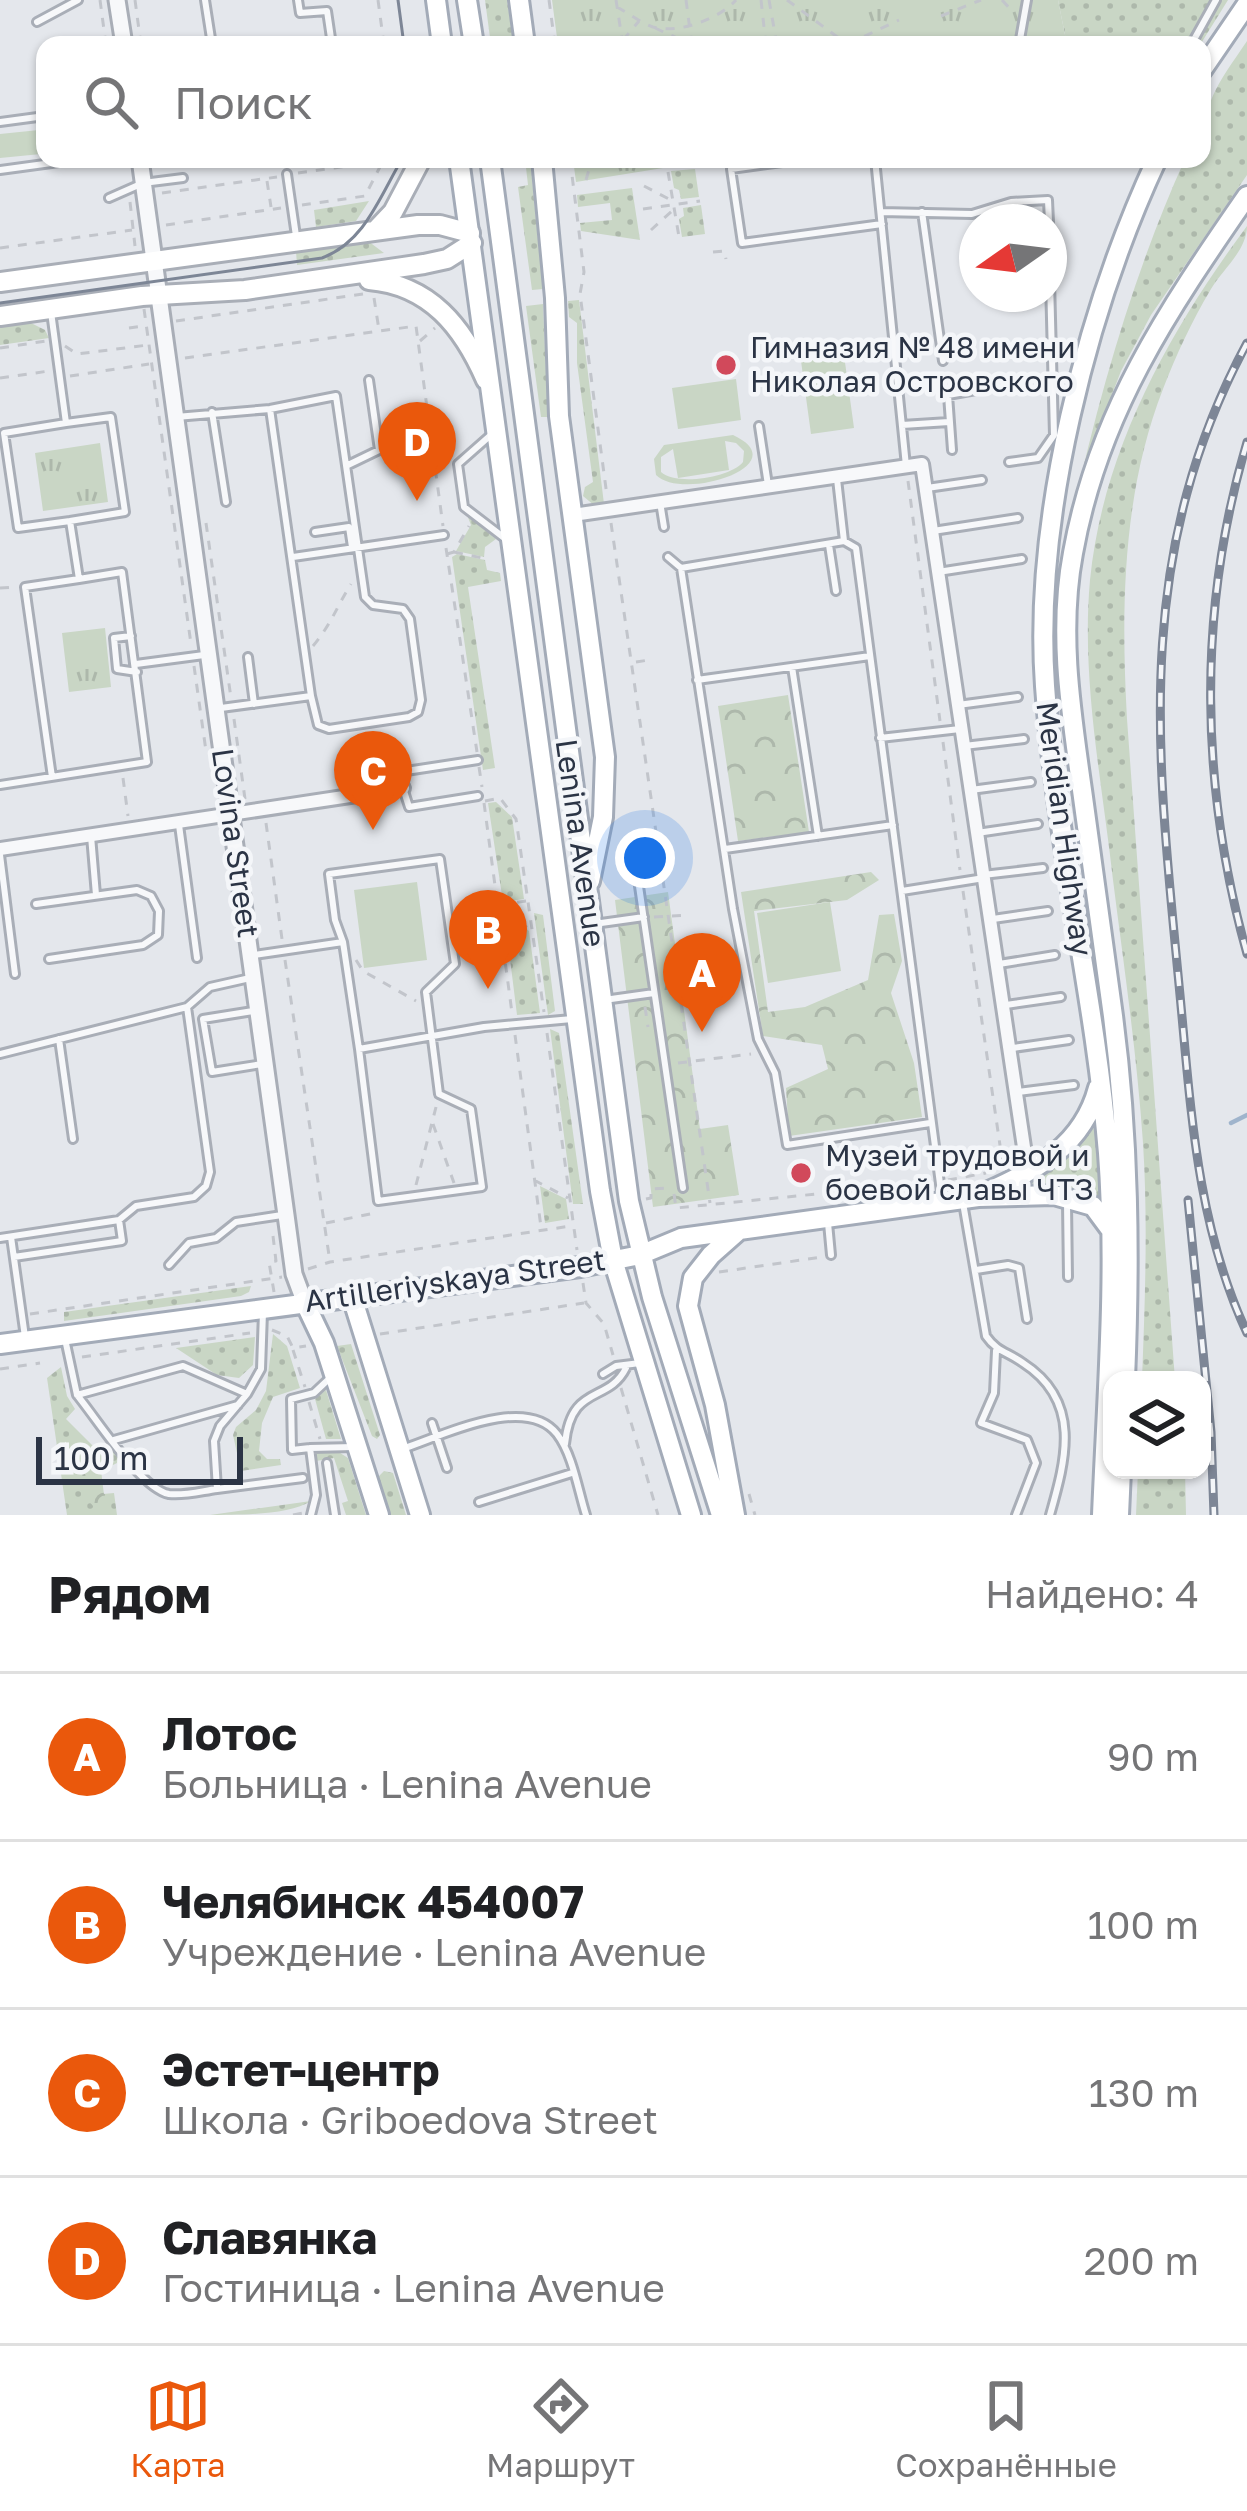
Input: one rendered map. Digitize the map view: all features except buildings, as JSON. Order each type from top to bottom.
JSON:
[{"type":"main road","points":[[435,0],[437,36]]},
{"type":"main road","points":[[467,0],[473,36]]},
{"type":"main road","points":[[519,0],[524,36]]},
{"type":"main road","points":[[1211,57],[1247,4]]},
{"type":"main road","points":[[376,230],[393,212],[416,168]]},
{"type":"main road","name":"Lenina Avenue","points":[[461,168],[603,1205],[634,1365],[691,1515]]},
{"type":"main road","name":"Lenina Avenue","points":[[491,168],[629,1201],[640,1255],[721,1515]]},
{"type":"main road","points":[[543,168],[555,298],[559,416],[605,757],[603,817],[586,898]]},
{"type":"main road","name":"Meridian Highway","points":[[1102,1515],[1108,1152],[1048,722],[1043,654],[1047,552],[1074,403],[1112,274],[1153,168]]},
{"type":"main road","name":"Meridian Highway","points":[[1125,1371],[1128,1150],[1069,694],[1069,586],[1083,507],[1126,385],[1167,311],[1247,196]]},
{"type":"main road","points":[[0,316],[150,296],[245,290],[447,259],[491,218],[495,197]]},
{"type":"main road","points":[[0,282],[440,225],[473,238],[495,257],[508,291]]},
{"type":"main road","points":[[334,277],[394,282],[425,297],[474,352],[495,400]]},
{"type":"main road","name":"Artilleriyskaya Street","points":[[971,1198],[1028,1174],[1073,1138],[1086,1121],[1099,1084]]},
{"type":"main road","points":[[1067,1197],[1093,1206],[1110,1229]]},
{"type":"main road","name":"Artilleriyskaya Street","points":[[0,1344],[580,1267],[640,1255],[681,1238],[971,1198],[1067,1197]]},
{"type":"main road","points":[[735,1515],[715,1405],[688,1306],[693,1277],[740,1230]]},
{"type":"main road","points":[[352,1297],[420,1515]]},
{"type":"main road","name":"Lovina Street","points":[[304,1301],[334,1375],[379,1515]]},
{"type":"main road","points":[[360,1455],[401,1449]]},
{"type":"main road","points":[[1119,1515],[1121,1479]]},
{"type":"street","points":[[117,0],[123,36]]},
{"type":"street","name":"Lovina Street","points":[[139,168],[136,185],[150,296],[176,416],[201,655],[225,708],[231,815],[265,1064],[278,1216],[304,1301]]},
{"type":"street","points":[[573,515],[922,464],[1028,1174]]},
{"type":"street","points":[[0,852],[403,788]]},
{"type":"lane","points":[[37,22],[78,0]]},
{"type":"lane","points":[[205,0],[211,36]]},
{"type":"lane","points":[[298,0],[300,13],[327,11],[331,36]]},
{"type":"lane","points":[[1020,36],[1027,0]]},
{"type":"lane","points":[[1196,36],[1216,0]]},
{"type":"lane","points":[[0,122],[36,117]]},
{"type":"lane","points":[[0,170],[36,165]]},
{"type":"lane","points":[[738,168],[731,169],[742,243],[882,224]]},
{"type":"lane","points":[[876,168],[906,467]]},
{"type":"lane","points":[[287,174],[297,241]]},
{"type":"lane","points":[[109,198],[136,185],[183,178]]},
{"type":"lane","points":[[1005,204],[1048,200],[1048,204]]},
{"type":"lane","points":[[881,212],[959,213]]},
{"type":"lane","points":[[922,212],[943,361]]},
{"type":"lane","points":[[51,309],[66,423]]},
{"type":"lane","points":[[1009,462],[1038,458],[1054,435],[1051,312]]},
{"type":"lane","points":[[348,465],[379,450],[369,380]]},
{"type":"lane","points":[[952,450],[948,395],[993,387]]},
{"type":"lane","points":[[176,416],[269,409],[336,396],[356,547]]},
{"type":"lane","points":[[269,409],[318,725],[329,728],[409,717],[418,712],[421,700],[410,619],[403,609],[374,605],[365,597],[362,567],[349,527],[315,532]]},
{"type":"lane","points":[[212,412],[226,502]]},
{"type":"lane","points":[[111,417],[125,512],[70,521],[18,528],[4,433],[111,417]]},
{"type":"lane","points":[[902,425],[949,422]]},
{"type":"lane","points":[[759,426],[768,489]]},
{"type":"lane","points":[[499,427],[458,464],[464,507],[514,545]]},
{"type":"lane","points":[[836,478],[844,541]]},
{"type":"lane","points":[[925,488],[982,480]]},
{"type":"lane","points":[[660,502],[664,527]]},
{"type":"lane","points":[[932,532],[1018,518]]},
{"type":"lane","points":[[70,521],[79,579]]},
{"type":"lane","points":[[292,557],[444,528]]},
{"type":"lane","points":[[681,568],[844,541],[856,548],[942,1203]]},
{"type":"lane","points":[[829,545],[836,591]]},
{"type":"lane","points":[[668,557],[681,568],[758,1039],[775,1073],[787,1145],[931,1123]]},
{"type":"lane","points":[[938,572],[1022,560]]},
{"type":"lane","points":[[0,785],[52,777],[147,762],[122,572],[25,587],[52,777]]},
{"type":"lane","points":[[131,636],[114,638],[118,669],[201,655]]},
{"type":"lane","points":[[698,680],[870,656]]},
{"type":"lane","points":[[248,657],[254,704]]},
{"type":"lane","points":[[792,667],[818,836]]},
{"type":"lane","points":[[225,708],[311,696]]},
{"type":"lane","points":[[958,704],[1018,697]]},
{"type":"lane","points":[[880,738],[961,729]]},
{"type":"lane","points":[[964,746],[1024,739]]},
{"type":"lane","points":[[478,760],[406,771],[403,788],[409,807],[478,796]]},
{"type":"lane","points":[[970,790],[1030,782]]},
{"type":"lane","points":[[179,823],[197,958]]},
{"type":"lane","points":[[977,832],[1038,824]]},
{"type":"lane","points":[[724,849],[893,825]]},
{"type":"lane","points":[[91,836],[96,895]]},
{"type":"lane","points":[[633,845],[683,1188]]},
{"type":"lane","points":[[0,852],[16,974]]},
{"type":"lane","points":[[440,859],[455,964],[426,992],[428,1008],[440,1094],[471,1109],[482,1187],[378,1201],[343,942],[329,874],[440,859]]},
{"type":"lane","points":[[902,891],[1043,868]]},
{"type":"lane","points":[[36,904],[137,890],[151,896],[158,911],[158,935],[143,945],[49,959]]},
{"type":"lane","points":[[990,920],[1048,911]]},
{"type":"lane","points":[[590,924],[644,917]]},
{"type":"lane","points":[[251,955],[343,942]]},
{"type":"lane","points":[[996,964],[1055,955]]},
{"type":"lane","points":[[0,1054],[187,1006],[210,987],[254,978]]},
{"type":"lane","points":[[601,1000],[654,993]]},
{"type":"lane","points":[[1002,1006],[1061,997]]},
{"type":"lane","points":[[0,1238],[119,1220],[136,1206],[194,1197],[206,1186],[211,1172],[187,1006]]},
{"type":"lane","points":[[258,1010],[203,1019],[212,1072],[265,1064]]},
{"type":"lane","points":[[358,1048],[578,1018]]},
{"type":"lane","points":[[58,1039],[73,1138]]},
{"type":"lane","points":[[1008,1049],[1069,1040]]},
{"type":"lane","points":[[1015,1093],[1074,1085]]},
{"type":"lane","points":[[1067,1197],[1068,1277]]},
{"type":"lane","points":[[971,1198],[986,1336],[996,1351],[1023,1362],[1049,1385],[1064,1417],[1067,1457],[1050,1515]]},
{"type":"lane","points":[[169,1265],[189,1243],[216,1238],[236,1222],[278,1216]]},
{"type":"lane","points":[[828,1218],[832,1256]]},
{"type":"lane","points":[[14,1257],[122,1241],[119,1220]]},
{"type":"lane","points":[[11,1236],[26,1340]]},
{"type":"lane","points":[[976,1270],[1018,1268],[1027,1318]]},
{"type":"lane","points":[[217,1489],[214,1441],[261,1369],[263,1307]]},
{"type":"lane","points":[[65,1335],[77,1394],[140,1477],[158,1491],[175,1495],[303,1478]]},
{"type":"lane","points":[[996,1351],[994,1393],[980,1424],[1027,1440],[1036,1463],[1016,1515]]},
{"type":"lane","points":[[603,1374],[616,1366],[634,1365]]},
{"type":"lane","points":[[564,1448],[575,1408],[619,1382],[634,1365]]},
{"type":"lane","points":[[77,1394],[183,1366],[247,1394]]},
{"type":"lane","points":[[334,1375],[314,1393],[291,1399],[292,1450],[360,1455]]},
{"type":"lane","points":[[114,1440],[241,1405]]},
{"type":"lane","points":[[401,1449],[507,1416],[530,1416],[554,1430],[586,1515]]},
{"type":"lane","points":[[433,1423],[447,1468]]},
{"type":"lane","points":[[310,1448],[316,1495],[310,1515]]},
{"type":"lane","points":[[326,1462],[335,1515]]},
{"type":"lane","points":[[479,1502],[572,1473]]},
{"type":"path","points":[[100,0],[105,36]]},
{"type":"path","points":[[135,0],[140,36]]},
{"type":"path","points":[[378,0],[383,36]]},
{"type":"path","points":[[548,0],[554,36]]},
{"type":"path","points":[[686,0],[690,36]]},
{"type":"path","points":[[654,27],[688,25],[724,13],[736,0]]},
{"type":"path","points":[[761,0],[765,36]]},
{"type":"path","points":[[770,0],[776,36]]},
{"type":"path","points":[[788,0],[835,36]]},
{"type":"path","points":[[941,16],[981,0]]},
{"type":"path","points":[[1002,0],[1022,22]]},
{"type":"path","points":[[617,3],[673,36]]},
{"type":"path","points":[[617,3],[622,36]]},
{"type":"path","points":[[628,36],[640,20]]},
{"type":"path","points":[[866,36],[899,20]]},
{"type":"path","points":[[128,168],[136,185],[132,230],[146,261]]},
{"type":"path","points":[[571,168],[584,272],[580,294],[710,1203]]},
{"type":"path","points":[[586,180],[589,168]]},
{"type":"path","points":[[668,172],[679,238]]},
{"type":"path","points":[[267,180],[271,209]]},
{"type":"path","points":[[644,186],[673,205]]},
{"type":"path","points":[[165,226],[365,196]]},
{"type":"path","points":[[644,209],[700,201]]},
{"type":"path","points":[[651,230],[673,205]]},
{"type":"path","points":[[0,248],[132,230]]},
{"type":"path","points":[[713,253],[724,251],[725,259]]},
{"type":"path","points":[[178,321],[373,293],[379,332]]},
{"type":"path","points":[[567,296],[580,294]]},
{"type":"path","points":[[150,296],[148,345],[201,655],[207,761]]},
{"type":"path","points":[[418,342],[441,322]]},
{"type":"path","points":[[183,358],[416,326],[483,801],[500,798],[516,818],[586,1303],[604,1324],[616,1366]]},
{"type":"path","points":[[0,348],[56,339],[77,354],[148,345]]},
{"type":"path","points":[[0,378],[49,371],[62,377],[151,364]]},
{"type":"path","points":[[629,1201],[651,1198],[651,1190],[673,1187],[676,1208],[722,1205],[1004,1170],[906,467]]},
{"type":"path","points":[[204,504],[225,708],[245,799],[265,817],[330,1262]]},
{"type":"path","points":[[450,553],[469,525],[464,507]]},
{"type":"path","points":[[450,553],[487,559]]},
{"type":"path","points":[[305,655],[334,622],[337,607],[362,567]]},
{"type":"path","points":[[0,589],[25,587]]},
{"type":"path","points":[[634,662],[649,660]]},
{"type":"path","points":[[122,766],[128,818]]},
{"type":"path","points":[[528,901],[499,905],[532,932]]},
{"type":"path","points":[[644,917],[688,915]]},
{"type":"path","points":[[343,942],[364,971],[428,1008]]},
{"type":"path","points":[[665,1065],[765,1052]]},
{"type":"path","points":[[413,1196],[440,1094]]},
{"type":"path","points":[[432,1122],[456,1190]]},
{"type":"path","points":[[534,1180],[569,1198]]},
{"type":"path","points":[[325,1224],[368,1217],[379,1211],[378,1201]]},
{"type":"path","points":[[571,1210],[603,1205]]},
{"type":"path","points":[[272,1280],[269,1262],[276,1261],[278,1216]]},
{"type":"path","points":[[711,1274],[832,1256]]},
{"type":"path","points":[[0,1369],[40,1363]]},
{"type":"path","points":[[619,1382],[658,1515]]},
{"type":"green space","points":[[485,0],[507,0],[513,36],[490,36]]},
{"type":"green space","points":[[552,0],[1058,0],[1065,36],[557,36]]},
{"type":"green space","points":[[1058,0],[1228,0],[1206,36],[1065,36]]},
{"type":"green space","points":[[1247,41],[1247,175],[1151,315],[1121,371],[1069,530],[1132,295],[1181,168],[1211,168],[1211,103]]},
{"type":"green space","points":[[36,130],[36,154],[0,158],[0,134]]},
{"type":"green space","points":[[526,168],[531,168],[543,289],[532,290],[518,187],[528,185]]},
{"type":"green space","points":[[574,168],[663,168],[576,182]]},
{"type":"green space","points":[[695,169],[699,197],[681,199],[671,171]]},
{"type":"green space","points":[[632,188],[640,240],[581,231],[580,223],[612,220],[610,203],[578,207],[577,195]]},
{"type":"green space","points":[[369,201],[356,221],[316,227],[314,210]]},
{"type":"green space","points":[[701,205],[705,234],[682,237],[679,219],[684,216],[683,208]]},
{"type":"green space","points":[[1247,226],[1243,243],[1204,301],[1163,389],[1139,470],[1127,552],[1127,719],[1174,1371],[1142,1371],[1143,1143],[1090,693],[1090,580],[1097,531],[1125,438],[1167,349]]},
{"type":"green space","points":[[368,241],[384,253],[297,265],[296,251]]},
{"type":"green space","points":[[579,300],[604,504],[595,506],[583,496],[585,487],[593,482],[577,363],[577,323],[569,317],[568,301]]},
{"type":"green space","points":[[543,304],[548,417],[541,417],[526,306]]},
{"type":"green space","points":[[29,322],[45,330],[49,338],[0,345],[0,326]]},
{"type":"green space","points":[[844,355],[854,428],[811,434],[801,361]]},
{"type":"green space","points":[[736,379],[741,420],[678,429],[672,388]]},
{"type":"green space","points":[[733,435],[749,446],[752,458],[744,468],[709,482],[670,482],[656,475],[654,459],[664,445]],"holes":[[[725,441],[744,451],[743,462],[727,472],[690,479],[678,479],[661,472],[661,457],[673,449],[678,478],[729,470]]]},
{"type":"green space","points":[[100,443],[108,502],[43,511],[35,453]]},
{"type":"green space","points":[[467,515],[496,539],[485,547],[484,557],[456,551],[471,525]]},
{"type":"green space","points":[[452,557],[485,560],[487,570],[500,573],[501,581],[468,587],[495,768],[483,770]]},
{"type":"green space","points":[[105,628],[111,687],[69,692],[62,633]]},
{"type":"green space","points":[[788,695],[809,832],[738,841],[718,706]]},
{"type":"green space","points":[[496,802],[512,817],[524,899],[503,902],[488,803]]},
{"type":"green space","points":[[871,872],[879,880],[847,900],[754,911],[768,1012],[805,1007],[868,980],[879,915],[894,914],[902,961],[891,993],[914,1063],[922,1117],[789,1136],[786,1088],[828,1069],[822,1045],[763,1036],[741,892]]},
{"type":"green space","points":[[417,882],[427,960],[364,968],[354,890]]},
{"type":"green space","points":[[668,892],[700,1129],[728,1125],[739,1195],[653,1207],[615,900]]},
{"type":"green space","points":[[830,902],[841,971],[768,983],[757,913]]},
{"type":"green space","points":[[504,911],[529,931],[540,1013],[517,1015]]},
{"type":"green space","points":[[534,913],[543,915],[555,1011],[548,1015]]},
{"type":"green space","points":[[550,1029],[559,1033],[583,1204],[573,1204]]},
{"type":"green space","points":[[1094,1128],[1101,1201],[1078,1192],[1020,1187],[1054,1169]]},
{"type":"green space","points":[[540,1186],[566,1199],[569,1219],[545,1223]]},
{"type":"green space","points":[[251,1286],[241,1296],[64,1321],[64,1312]]},
{"type":"green space","points":[[273,1334],[287,1346],[300,1388],[273,1397],[262,1423],[259,1451],[267,1459],[280,1459],[281,1465],[241,1471],[233,1435],[266,1391]]},
{"type":"green space","points":[[255,1337],[253,1365],[239,1378],[217,1375],[176,1348]]},
{"type":"green space","points":[[351,1344],[380,1435],[377,1439],[337,1346]]},
{"type":"green space","points":[[61,1367],[75,1409],[66,1419],[103,1456],[113,1448],[118,1453],[117,1463],[101,1471],[103,1494],[114,1493],[117,1515],[67,1515],[47,1378]]},
{"type":"green space","points":[[326,1390],[341,1439],[326,1439],[315,1399]]},
{"type":"green space","points":[[337,1451],[348,1458],[366,1515],[346,1515],[342,1503],[348,1501],[334,1458],[316,1461],[315,1453]]},
{"type":"green space","points":[[93,1454],[110,1515],[101,1515],[79,1490],[78,1461]]},
{"type":"green space","points":[[384,1471],[393,1473],[406,1515],[390,1515],[378,1477]]},
{"type":"green space","points":[[1138,1479],[1185,1479],[1186,1515],[1136,1515]]},
{"type":"green space","points":[[311,1501],[277,1512],[210,1515]]},
{"type":"waterway","points":[[1231,1123],[1247,1115]]},
{"type":"tram line","points":[[398,0],[403,36]]},
{"type":"tram line","points":[[0,303],[322,258],[360,229],[397,168]]},
{"type":"railway","points":[[1247,343],[1210,424],[1184,504],[1161,663],[1165,825],[1188,1082],[1207,1210],[1230,1293],[1247,1333]]},
{"type":"railway","points":[[1247,442],[1219,570],[1211,698],[1220,826],[1247,954]]},
{"type":"railway","points":[[1188,1200],[1211,1432],[1214,1515]]},
{"type":"place","name":"Гимназия № 48 имени Николая Островского","points":[[726,365]]},
{"type":"place","name":"Славянка","points":[[417,501]]},
{"type":"place","name":"Эстет-центр","points":[[373,830]]},
{"type":"place","name":"Челябинск 454007","points":[[488,989]]},
{"type":"place","name":"Лотос","points":[[702,1032]]},
{"type":"place","name":"Музей трудовой и боевой славы ЧТЗ","points":[[801,1173]]}]
